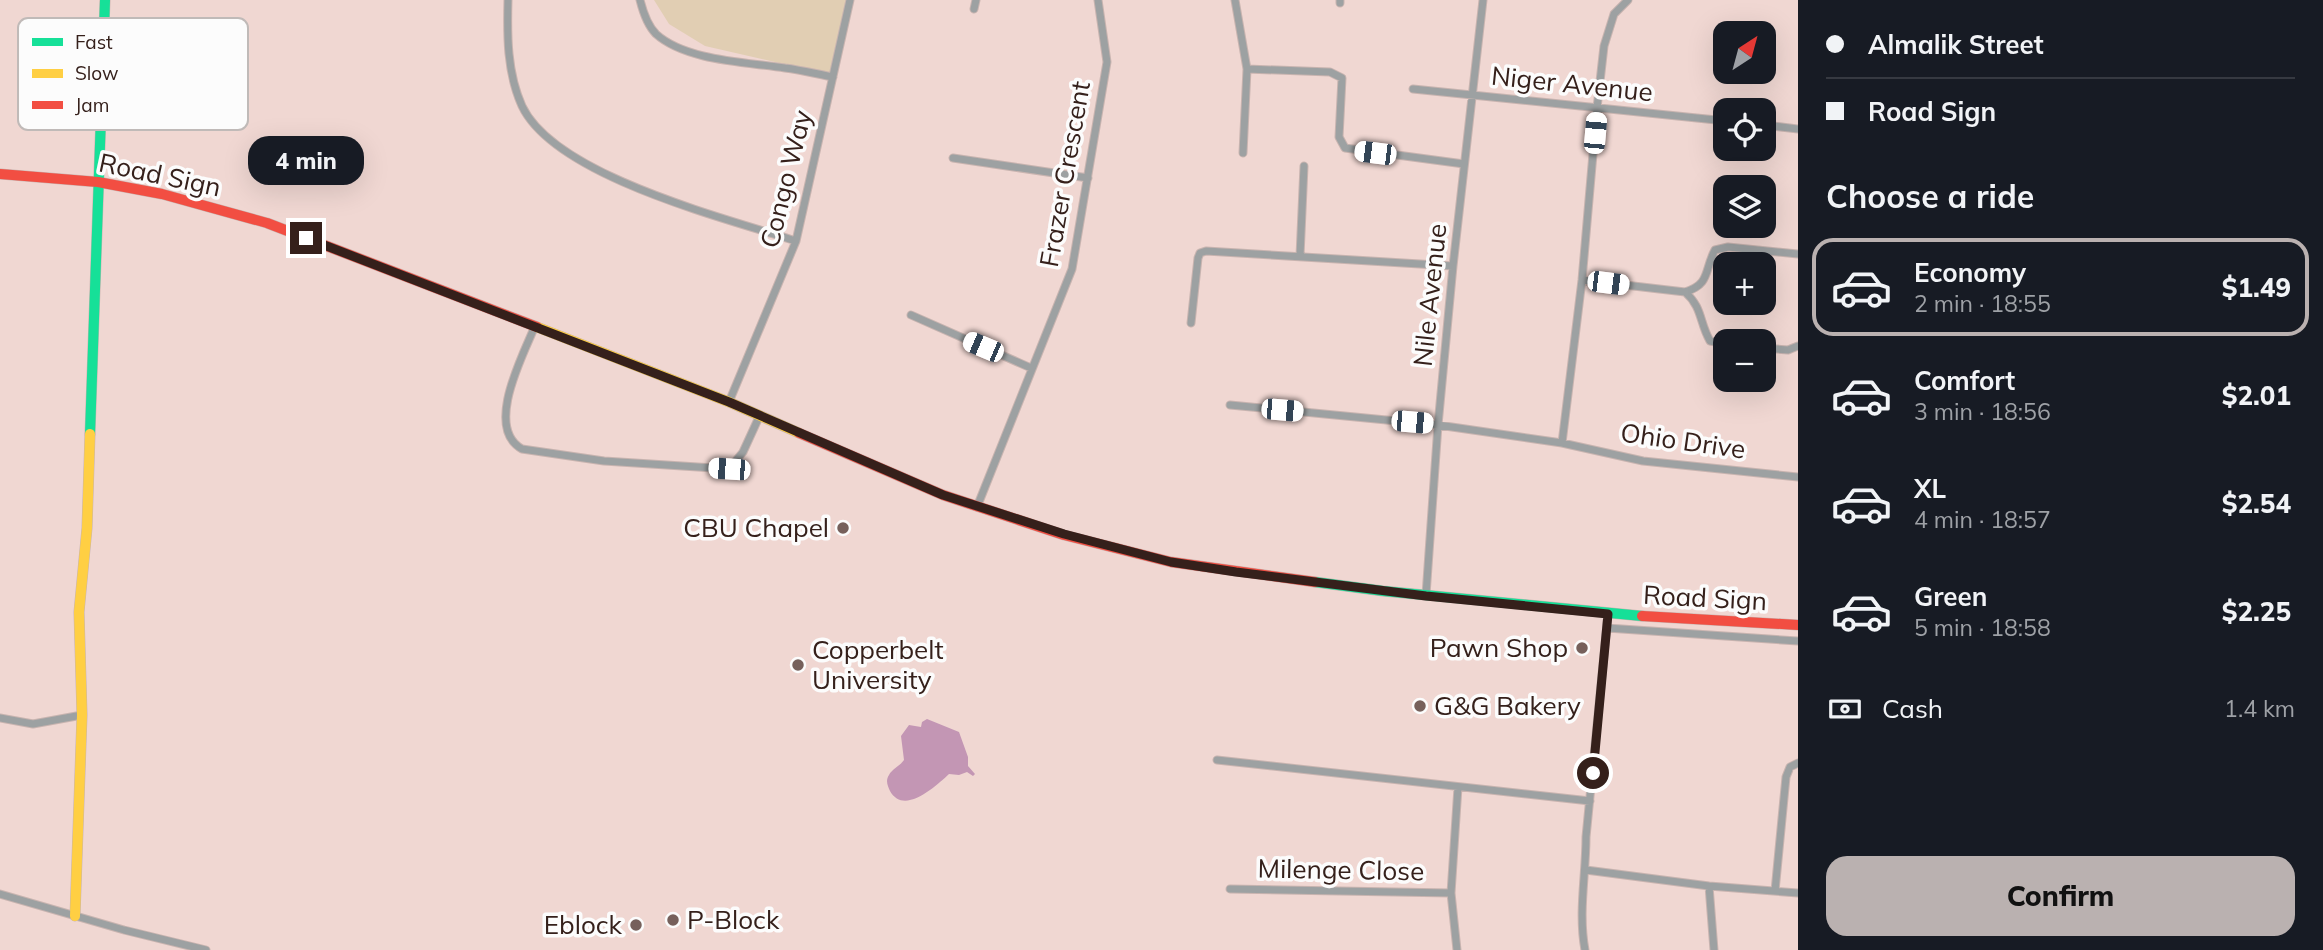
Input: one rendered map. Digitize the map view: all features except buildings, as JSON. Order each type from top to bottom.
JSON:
[{"type":"main road","points":[[104,18],[105,0]]},
{"type":"main road","points":[[75,916],[82,715],[79,612],[87,528],[100,130]]},
{"type":"main road","name":"Road Sign","points":[[0,174],[98,182],[162,194],[267,223],[729,402],[977,507],[1064,534],[1171,562],[1426,596],[1608,614],[1798,625]]},
{"type":"street","points":[[508,0],[509,56],[523,108],[538,128],[564,150],[593,168],[663,197],[796,241]]},
{"type":"street","points":[[640,0],[656,34],[682,48],[719,59],[833,77]]},
{"type":"street","name":"Congo Way","points":[[729,402],[796,241],[850,0]]},
{"type":"street","points":[[974,9],[975,0]]},
{"type":"street","name":"Frazer Crescent","points":[[977,507],[1072,269],[1107,62],[1098,0]]},
{"type":"street","points":[[1235,0],[1247,69],[1243,153]]},
{"type":"street","name":"Nile Avenue","points":[[1426,596],[1453,266],[1483,0]]},
{"type":"street","points":[[1562,443],[1582,280],[1604,46],[1614,14],[1628,0]]},
{"type":"street","points":[[1247,69],[1330,72],[1342,78],[1339,137],[1345,148],[1464,164]]},
{"type":"street","name":"Niger Avenue","points":[[1413,89],[1713,120]]},
{"type":"street","points":[[1776,126],[1798,129]]},
{"type":"street","points":[[953,158],[1088,178]]},
{"type":"street","points":[[1300,256],[1304,166]]},
{"type":"street","points":[[1582,280],[1685,292],[1697,289],[1705,280],[1715,250],[1728,247],[1798,254]]},
{"type":"street","points":[[1191,323],[1198,258],[1200,253],[1206,251],[1453,266]]},
{"type":"street","points":[[1685,292],[1697,303],[1703,329],[1713,342]]},
{"type":"street","points":[[911,315],[1031,368]]},
{"type":"street","points":[[535,326],[512,380],[506,417],[510,439],[522,449],[604,461],[729,469],[743,452],[760,415]]},
{"type":"street","points":[[1776,349],[1788,350],[1798,346]]},
{"type":"street","name":"Ohio Drive","points":[[1230,405],[1438,425],[1562,443],[1643,461],[1798,477]]},
{"type":"street","points":[[1585,950],[1581,909],[1608,614]]},
{"type":"street","points":[[1607,628],[1798,641]]},
{"type":"street","points":[[0,718],[33,724],[82,715]]},
{"type":"street","points":[[1217,760],[1590,801]]},
{"type":"street","points":[[1775,891],[1786,777],[1790,767],[1798,763]]},
{"type":"street","points":[[1457,950],[1451,893],[1458,787]]},
{"type":"street","points":[[1586,870],[1709,886],[1798,893]]},
{"type":"street","points":[[1709,886],[1714,950]]},
{"type":"street","name":"Milenge Close","points":[[1230,889],[1451,893]]},
{"type":"street","points":[[0,894],[206,950]]},
{"type":"shaded area","points":[[654,0],[848,0],[831,75],[705,46],[669,24]]},
{"type":"shaded area","points":[[927,719],[959,732],[968,757],[968,766],[975,774],[949,774],[920,796],[903,801],[890,791],[887,779],[904,760],[901,736],[909,725],[921,727],[922,722]]},
{"type":"traffic: fast","points":[[104,18],[105,0]]},
{"type":"traffic: fast","points":[[90,434],[101,130]]},
{"type":"traffic: fast","points":[[1315,582],[1642,616]]},
{"type":"traffic: slow","points":[[537,327],[729,402],[799,433]]},
{"type":"traffic: slow","points":[[75,916],[82,715],[79,612],[87,528],[90,434]]},
{"type":"traffic: jam","points":[[0,174],[98,182],[162,194],[267,223],[537,327]]},
{"type":"traffic: jam","points":[[799,433],[943,495],[1064,535],[1171,562],[1315,582]]},
{"type":"traffic: jam","points":[[1642,616],[1798,625]]},
{"type":"place","name":"CBU Chapel","points":[[843,528]]},
{"type":"place","name":"Pawn Shop","points":[[1582,648]]},
{"type":"place","name":"Copperbelt University","points":[[798,665]]},
{"type":"place","name":"G&G Bakery","points":[[1420,706]]},
{"type":"place","name":"P-Block","points":[[673,920]]},
{"type":"place","name":"Eblock","points":[[636,925]]},
{"type":"route","points":[[306,238],[729,402],[943,495],[1064,534],[1171,562],[1236,572],[1426,596],[1608,614],[1593,773]]}]
